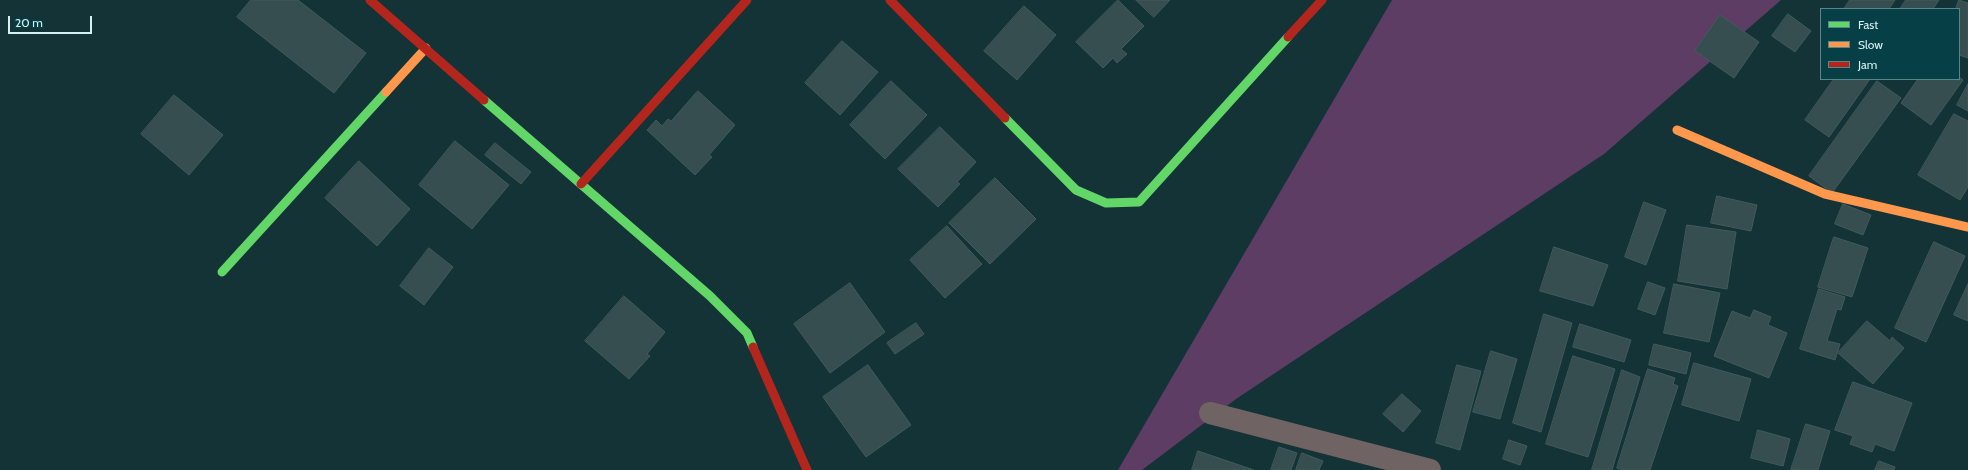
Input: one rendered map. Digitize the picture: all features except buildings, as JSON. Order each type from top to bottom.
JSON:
[{"type":"street","points":[[370,0],[710,296],[747,333],[793,435],[807,470]]},
{"type":"street","points":[[581,184],[747,0]]},
{"type":"street","points":[[890,0],[1076,190],[1097,202],[1113,206],[1139,202],[1322,0]]},
{"type":"street","points":[[222,272],[426,48]]},
{"type":"street","points":[[1677,130],[1826,194],[1968,227]]},
{"type":"street","points":[[1210,413],[1430,470]]},
{"type":"shaded area","points":[[1392,0],[1781,0],[1604,154],[1236,399],[1142,470],[1118,470]]},
{"type":"traffic: fast","points":[[1005,118],[1076,190],[1106,203],[1139,202],[1288,37]]},
{"type":"traffic: fast","points":[[222,272],[386,92]]},
{"type":"traffic: fast","points":[[484,100],[710,296],[747,333],[753,347]]},
{"type":"traffic: slow","points":[[386,92],[426,48]]},
{"type":"traffic: slow","points":[[1677,130],[1825,194],[1968,227]]},
{"type":"traffic: jam","points":[[370,0],[484,100]]},
{"type":"traffic: jam","points":[[581,184],[747,0]]},
{"type":"traffic: jam","points":[[890,0],[1005,118]]},
{"type":"traffic: jam","points":[[1288,37],[1322,0]]},
{"type":"traffic: jam","points":[[753,347],[807,470]]}]
